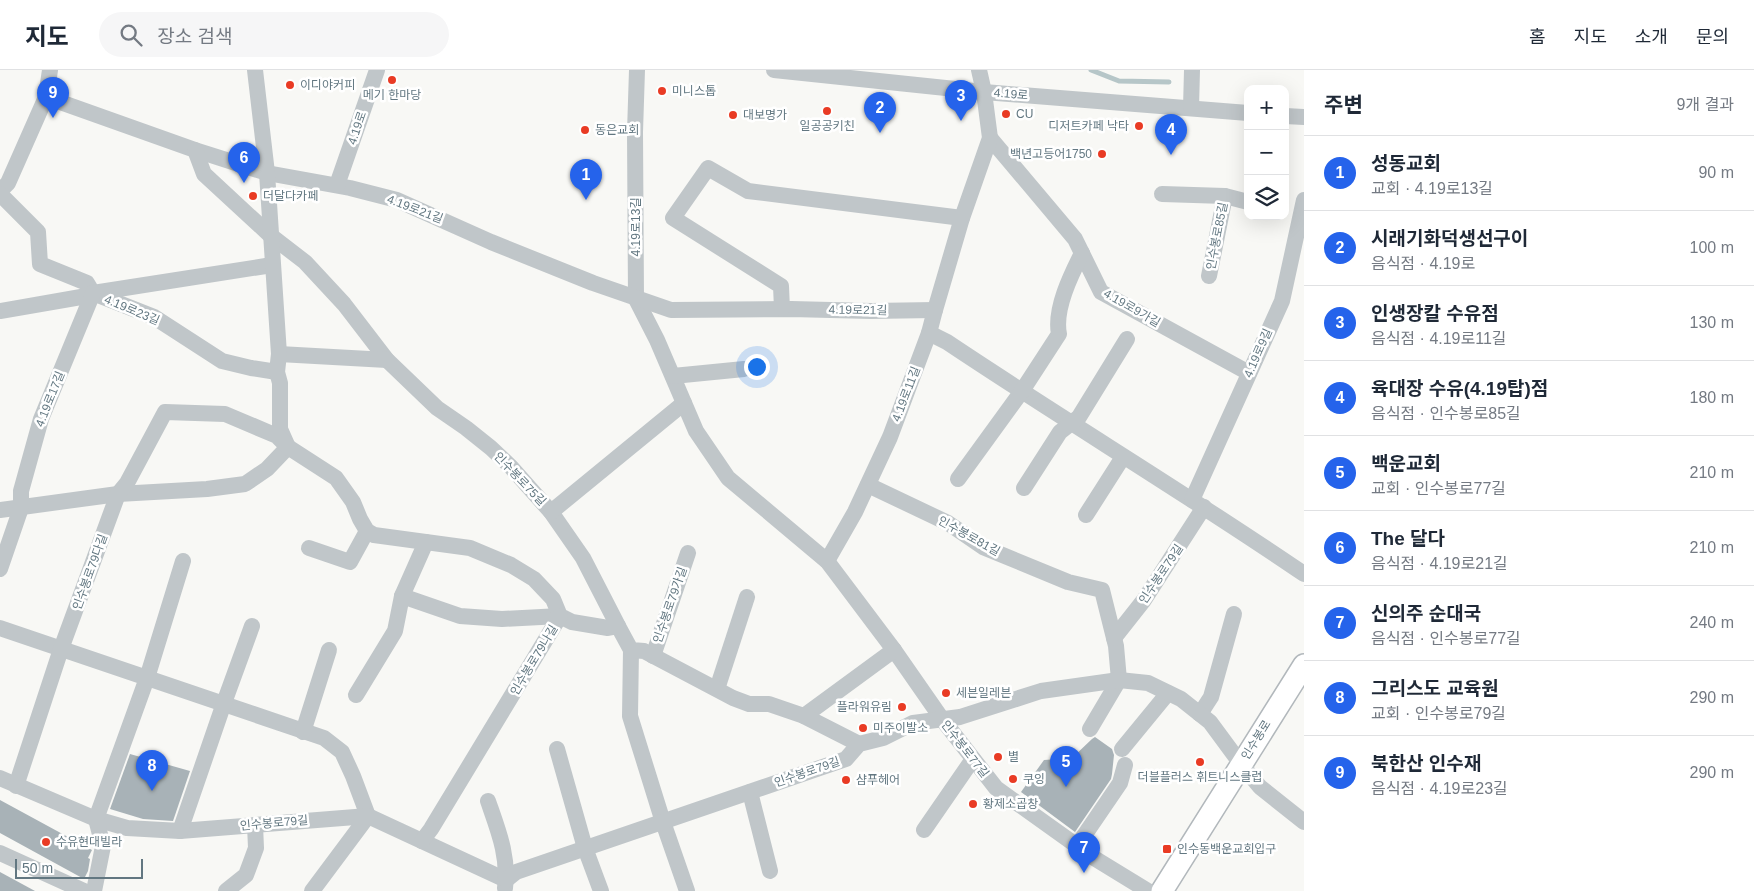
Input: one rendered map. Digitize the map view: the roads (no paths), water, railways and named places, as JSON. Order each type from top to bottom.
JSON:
[{"type":"main road","name":"인수봉로","points":[[1162,891],[1304,665]]},
{"type":"street","name":"4.19로23길","points":[[50,70],[46,97],[8,183],[0,193],[38,232],[40,264],[87,283],[93,293],[154,317],[222,361],[277,372]]},
{"type":"street","points":[[255,70],[267,173],[279,354],[277,372],[280,383],[280,429],[288,446]]},
{"type":"street","name":"4.19로","points":[[337,186],[377,70]]},
{"type":"street","name":"4.19로13길","points":[[637,70],[635,132],[636,299],[658,340],[696,431],[728,478],[827,561]]},
{"type":"street","name":"4.19로","points":[[774,70],[984,92],[1244,113]]},
{"type":"street","name":"4.19로11길","points":[[827,561],[841,539],[890,438],[929,333],[962,218],[990,138],[979,70]]},
{"type":"street","points":[[1191,108],[1192,70]]},
{"type":"street","name":"4.19로21길","points":[[46,97],[195,150],[267,173],[337,186],[397,200],[491,242],[636,299],[671,310],[935,310]]},
{"type":"street","points":[[1289,116],[1304,117]]},
{"type":"street","name":"4.19로9가길","points":[[990,138],[1075,239],[1101,292],[1249,373]]},
{"type":"street","points":[[195,150],[204,174],[270,235]]},
{"type":"street","points":[[782,309],[781,286],[673,218],[708,168],[748,191],[962,218]]},
{"type":"street","name":"인수봉로85길","points":[[1162,194],[1225,196],[1244,201]]},
{"type":"street","name":"인수봉로85길","points":[[1209,276],[1225,196]]},
{"type":"street","name":"4.19로9길","points":[[1198,504],[1249,373],[1282,301],[1298,211]]},
{"type":"street","name":"인수봉로75길","points":[[270,235],[305,262],[344,304],[387,360],[437,408],[466,428],[511,467],[551,512],[583,558],[618,626]]},
{"type":"street","points":[[958,478],[1022,391],[1059,334],[1057,324],[1068,284],[1082,253]]},
{"type":"street","points":[[0,311],[81,297],[93,293],[272,265]]},
{"type":"street","name":"4.19로17길","points":[[21,508],[21,491],[41,419],[93,293]]},
{"type":"street","points":[[929,333],[947,342],[1304,574]]},
{"type":"street","points":[[1024,488],[1060,432],[1079,417],[1127,340]]},
{"type":"street","points":[[279,354],[387,360]]},
{"type":"street","points":[[673,376],[744,368]]},
{"type":"street","points":[[551,512],[684,402]]},
{"type":"street","points":[[118,494],[127,484],[165,412],[225,414],[277,436],[288,446],[336,478],[354,502],[367,531],[374,536],[470,548],[511,565],[534,579],[553,599],[560,616],[572,622],[608,628],[618,626],[631,650],[630,716],[663,822],[688,891]]},
{"type":"street","points":[[0,510],[118,494],[207,489],[245,484],[267,469],[288,446]]},
{"type":"street","points":[[1086,515],[1124,457]]},
{"type":"street","name":"인수봉로81길","points":[[868,485],[948,523],[984,547],[1068,582],[1102,590],[1114,638]]},
{"type":"street","name":"인수봉로79다길","points":[[61,649],[118,494]]},
{"type":"street","name":"인수봉로79길","points":[[1114,638],[1144,600],[1198,504]]},
{"type":"street","points":[[0,569],[21,508]]},
{"type":"street","points":[[309,548],[350,562],[367,531]]},
{"type":"street","points":[[356,695],[395,631],[402,596],[426,542]]},
{"type":"street","name":"인수봉로79가길","points":[[653,656],[688,553]]},
{"type":"street","points":[[94,891],[103,846],[96,820],[147,678],[183,561]]},
{"type":"street","name":"인수봉로77길","points":[[827,561],[894,650],[942,719],[996,788],[1077,846],[1148,891]]},
{"type":"street","name":"인수봉로79나길","points":[[402,596],[460,616],[502,619],[560,616]]},
{"type":"street","points":[[717,689],[747,597]]},
{"type":"street","points":[[1200,714],[1211,697],[1234,614]]},
{"type":"street","name":"인수봉로79나길","points":[[422,841],[432,829],[560,616]]},
{"type":"street","points":[[180,831],[252,626]]},
{"type":"street","points":[[0,628],[324,738],[342,752],[368,816],[312,891]]},
{"type":"street","points":[[1090,729],[1119,680],[1114,638]]},
{"type":"street","points":[[16,786],[61,649]]},
{"type":"street","points":[[303,732],[329,650]]},
{"type":"street","name":"인수봉로79가길","points":[[631,650],[644,651],[733,698],[749,704],[769,704],[804,716],[859,744]]},
{"type":"street","points":[[804,716],[894,650]]},
{"type":"street","name":"인수봉로79길","points":[[0,778],[96,820],[127,828],[180,831],[368,816],[422,841],[505,886],[516,872],[846,759],[859,744],[883,738],[913,723],[960,717],[1041,691],[1119,680],[1148,683],[1181,699],[1210,722],[1260,787],[1304,822]]},
{"type":"street","points":[[1077,846],[1120,783],[1124,757],[1168,692]]},
{"type":"street","points":[[558,749],[585,848],[601,891]]},
{"type":"street","points":[[924,830],[973,759]]},
{"type":"street","points":[[750,792],[770,871]]},
{"type":"street","points":[[488,801],[503,846],[506,863],[505,886]]},
{"type":"street","points":[[226,891],[246,874],[256,848],[255,825]]},
{"type":"street","points":[[0,853],[84,891]]},
{"type":"waterway","points":[[1091,70],[1119,81],[1169,82]]},
{"type":"place","name":"메기 한마당","points":[[392,80]]},
{"type":"place","name":"이디야커피","points":[[290,85]]},
{"type":"place","name":"미니스톱","points":[[662,91]]},
{"type":"place","name":"일공공키친","points":[[827,111]]},
{"type":"place","name":"CU","points":[[1006,114]]},
{"type":"place","name":"대보명가","points":[[733,115]]},
{"type":"place","name":"북한산 인수재","points":[[53,118]]},
{"type":"place","name":"인생장칼 수유점","points":[[961,121]]},
{"type":"place","name":"디저트카페 낙타","points":[[1139,126]]},
{"type":"place","name":"동은교회","points":[[585,130]]},
{"type":"place","name":"시래기화덕생선구이","points":[[880,133]]},
{"type":"place","name":"백년고등어1750","points":[[1102,154]]},
{"type":"place","name":"육대장 수유(4.19탑)점","points":[[1171,155]]},
{"type":"place","name":"The 달다","points":[[244,183]]},
{"type":"place","name":"더달다카페","points":[[253,196]]},
{"type":"place","name":"성동교회","points":[[586,200]]},
{"type":"place","name":"세븐일레븐","points":[[946,693]]},
{"type":"place","name":"플라워유림","points":[[902,707]]},
{"type":"place","name":"미주이발소","points":[[863,728]]},
{"type":"place","name":"별","points":[[998,757]]},
{"type":"place","name":"더블플러스 휘트니스클럽","points":[[1200,762]]},
{"type":"place","name":"쿠잉","points":[[1013,779]]},
{"type":"place","name":"샴푸헤어","points":[[846,780]]},
{"type":"place","name":"백운교회","points":[[1066,787]]},
{"type":"place","name":"그리스도 교육원","points":[[152,791]]},
{"type":"place","name":"황제소곱창","points":[[973,804]]},
{"type":"place","name":"수유현대빌라","points":[[46,842]]},
{"type":"place","name":"인수동백운교회입구","points":[[1167,849]]},
{"type":"place","name":"신의주 순대국","points":[[1084,873]]}]
